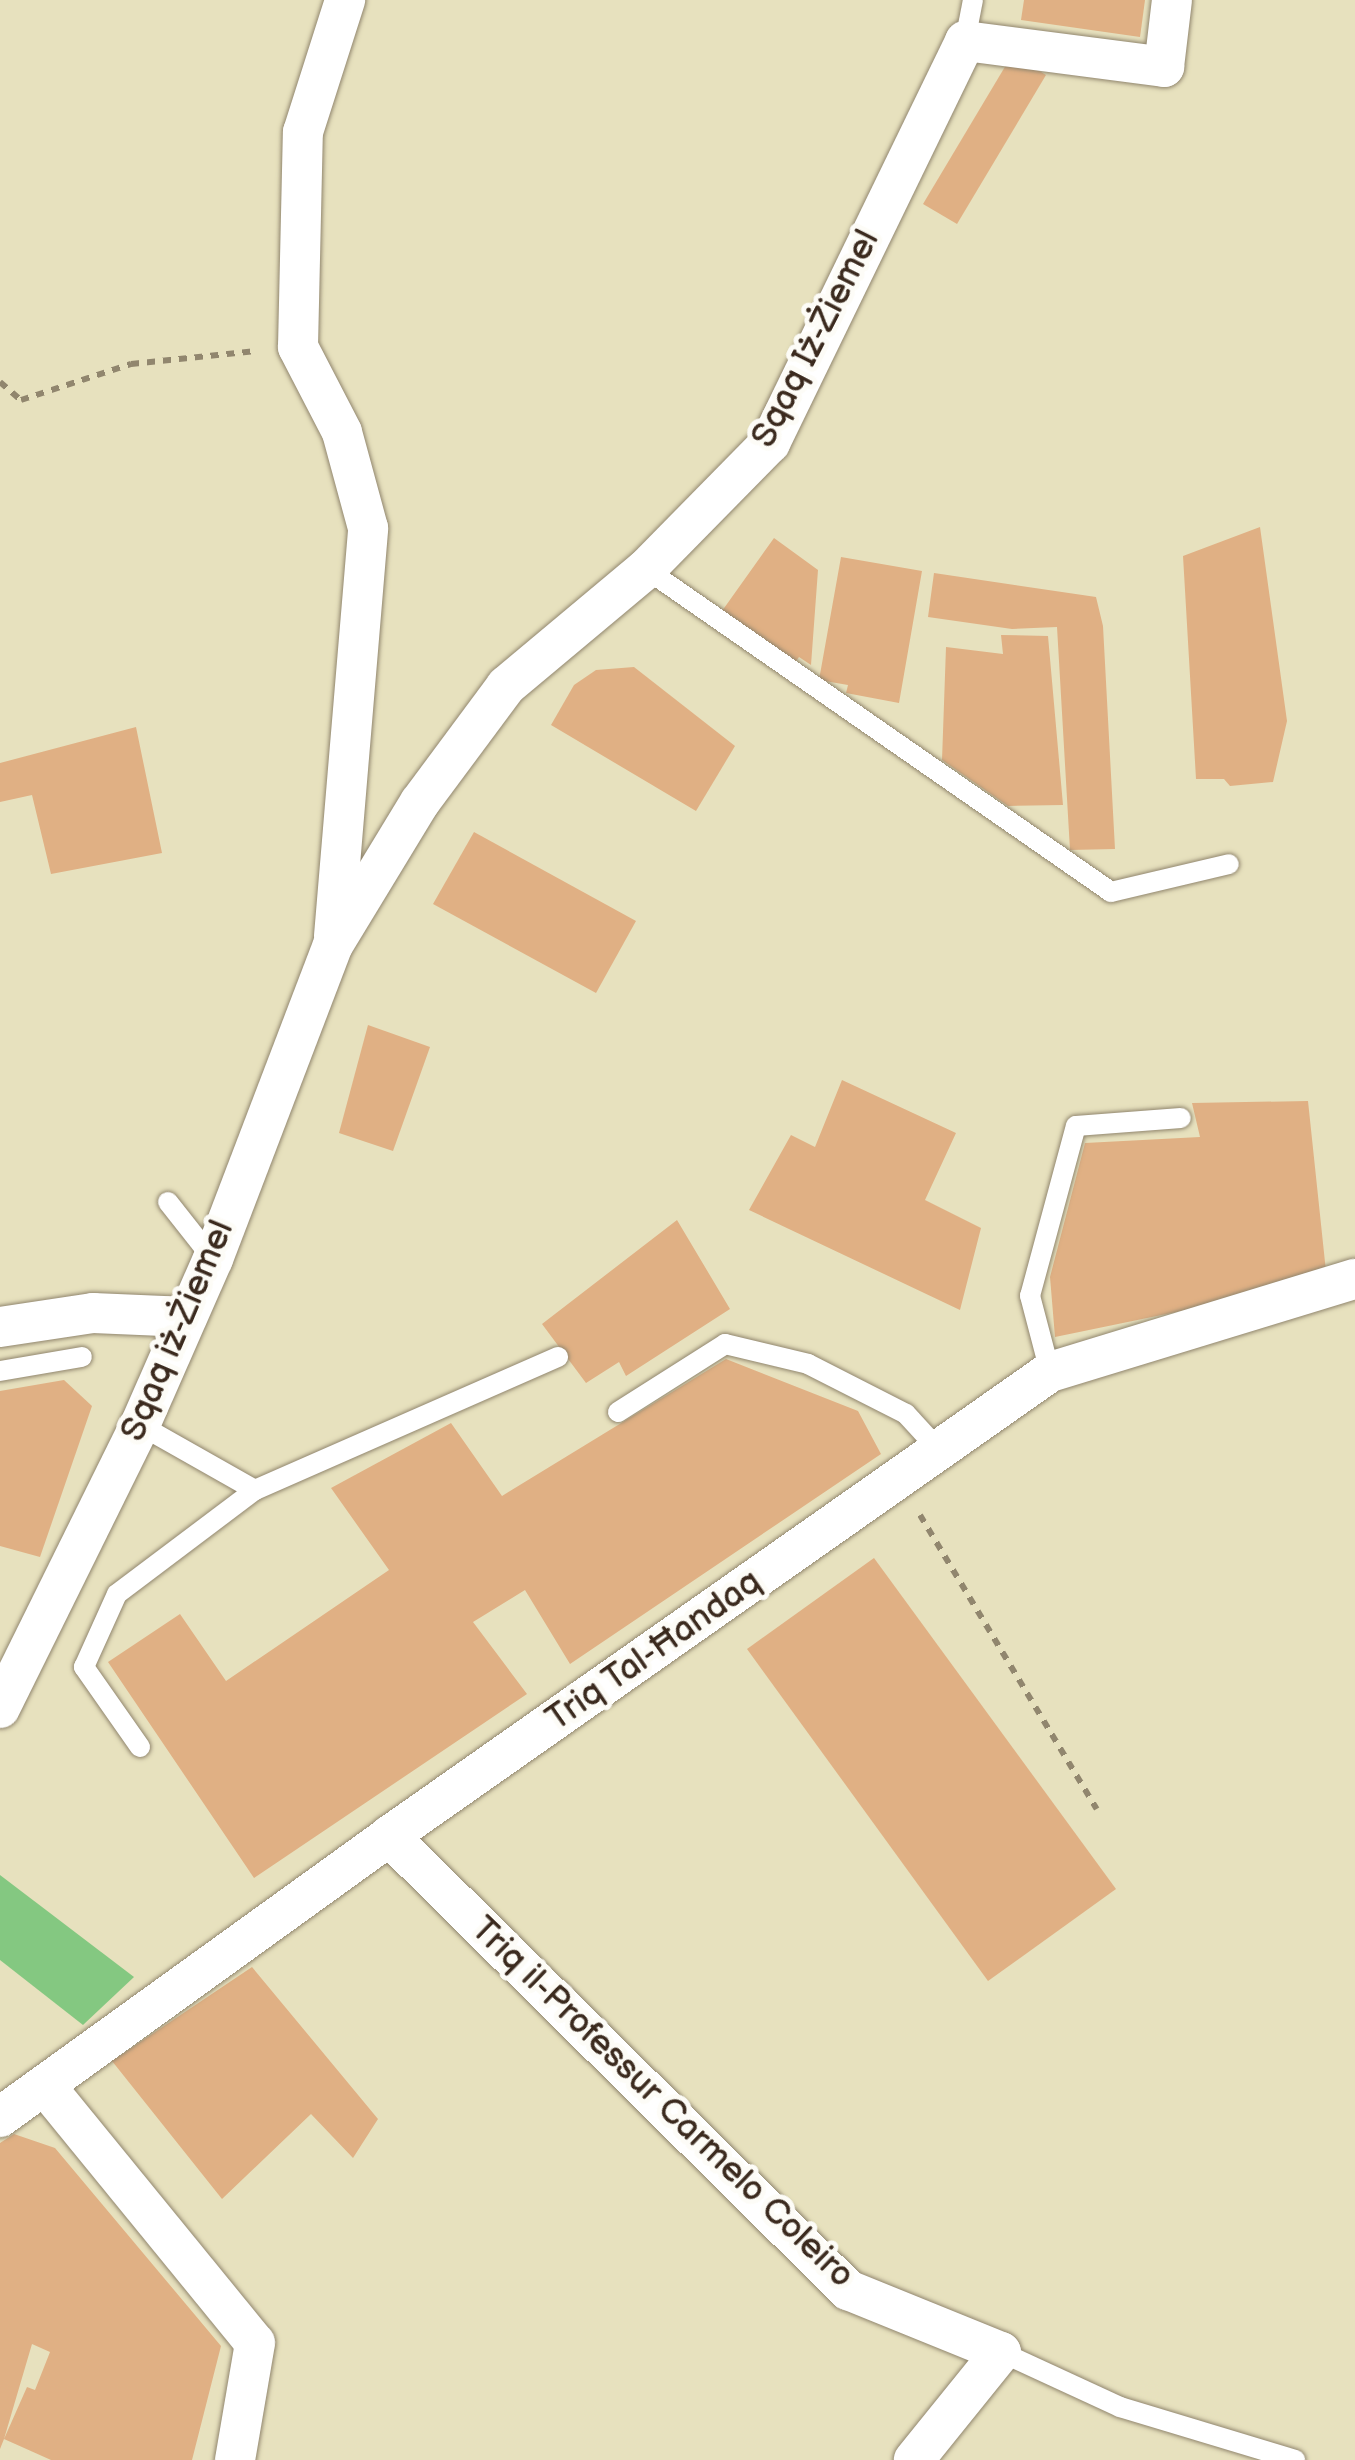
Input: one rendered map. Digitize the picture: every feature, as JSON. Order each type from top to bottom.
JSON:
[{"type":"street","points":[[333,945],[368,528],[342,432],[298,347],[303,132],[345,0]]},
{"type":"street","points":[[965,40],[1164,68],[1172,0]]},
{"type":"street","name":"Sqaq Iż-Żiemel","points":[[333,945],[420,802],[506,686],[646,569],[770,443],[965,40]]},
{"type":"street","name":"Sqaq iż-Żiemel","points":[[0,1708],[140,1426],[212,1258],[333,945]]},
{"type":"street","name":"Triq Tal-Ħandaq","points":[[0,2116],[46,2087],[389,1836],[1050,1372],[1355,1280]]},
{"type":"street","points":[[0,1327],[92,1313],[187,1317]]},
{"type":"street","name":"Triq il-Professur Carmelo Coleiro","points":[[389,1836],[848,2290],[1000,2352]]},
{"type":"street","points":[[46,2087],[255,2342],[234,2460]]},
{"type":"street","points":[[914,2460],[1000,2352]]},
{"type":"lane","points":[[965,40],[972,0]]},
{"type":"lane","points":[[646,569],[1110,892],[1229,864]]},
{"type":"lane","points":[[1050,1372],[1030,1296],[1076,1126],[1181,1118]]},
{"type":"lane","points":[[168,1202],[212,1258]]},
{"type":"lane","points":[[618,1412],[725,1344],[808,1364],[906,1414],[940,1450]]},
{"type":"lane","points":[[0,1371],[82,1357]]},
{"type":"lane","points":[[140,1748],[84,1667],[117,1594],[255,1490],[558,1357]]},
{"type":"lane","points":[[140,1426],[255,1490]]},
{"type":"lane","name":"Triq il-Professur Carmelo Coleiro","points":[[1000,2352],[1120,2407],[1295,2460]]},
{"type":"path","points":[[0,382],[22,400],[131,364],[298,347]]},
{"type":"path","points":[[900,1480],[1098,1809]]},
{"type":"green space","points":[[0,1875],[134,1977],[83,2025],[0,1960]]},
{"type":"building","points":[[1024,0],[1145,0],[1140,37],[1021,20]]},
{"type":"building","points":[[1012,55],[1046,75],[957,224],[923,204]]},
{"type":"building","points":[[1260,527],[1287,721],[1273,782],[1230,786],[1224,779],[1196,779],[1183,556]]},
{"type":"building","points":[[774,538],[818,570],[811,665],[799,657],[794,664],[722,611]]},
{"type":"building","points":[[841,557],[922,571],[899,703],[846,693],[848,685],[819,680]]},
{"type":"building","points":[[934,573],[1096,597],[1103,626],[1115,849],[1070,850],[1057,627],[1012,629],[928,617]]},
{"type":"building","points":[[1001,635],[1048,636],[1063,805],[1008,806],[942,760],[946,647],[1003,654]]},
{"type":"building","points":[[634,667],[735,746],[696,811],[551,725],[574,685],[596,670]]},
{"type":"building","points":[[136,727],[162,853],[51,874],[32,795],[0,802],[0,763]]},
{"type":"building","points":[[474,832],[636,921],[596,993],[433,904]]},
{"type":"building","points":[[368,1025],[430,1047],[393,1151],[339,1133]]},
{"type":"building","points":[[842,1080],[956,1133],[925,1200],[981,1228],[960,1310],[749,1210],[791,1135],[815,1147]]},
{"type":"building","points":[[1308,1101],[1327,1281],[1055,1337],[1050,1277],[1085,1143],[1200,1137],[1192,1103]]},
{"type":"building","points":[[677,1220],[730,1309],[626,1376],[619,1362],[586,1383],[542,1324]]},
{"type":"building","points":[[726,1359],[858,1411],[881,1454],[570,1664],[525,1590],[473,1622],[527,1694],[254,1878],[108,1662],[180,1614],[226,1681],[389,1570],[331,1488],[451,1423],[502,1496]]},
{"type":"building","points":[[64,1380],[92,1406],[40,1557],[0,1546],[0,1391]]},
{"type":"building","points":[[874,1558],[1116,1889],[988,1981],[747,1649]]},
{"type":"building","points":[[252,1967],[378,2119],[353,2158],[311,2114],[222,2199],[112,2061]]},
{"type":"building","points":[[14,2134],[55,2148],[221,2346],[192,2460],[51,2460],[4,2439],[0,2449],[0,2143]],"holes":[[[32,2344],[50,2352],[35,2390],[27,2387],[4,2439]]]}]
